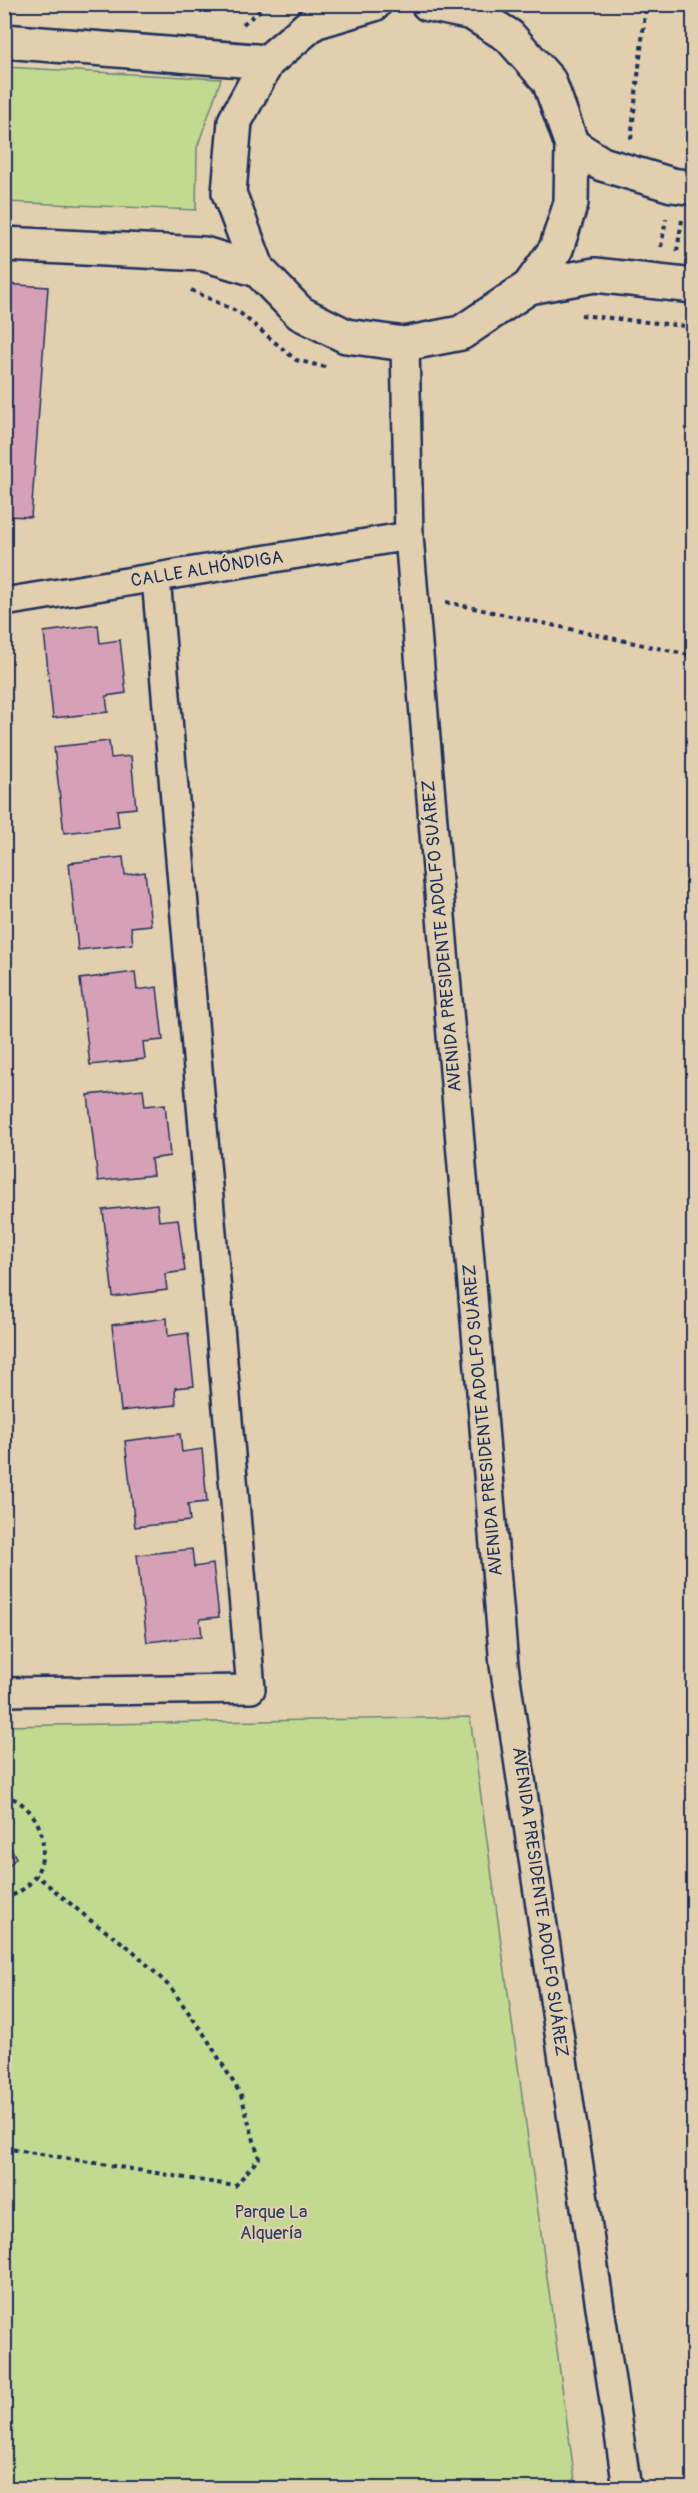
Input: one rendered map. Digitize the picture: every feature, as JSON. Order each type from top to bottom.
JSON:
[{"type":"main road","points":[[374,4],[314,22],[267,62],[236,121],[229,193],[258,270],[300,313],[346,336],[405,344],[461,333],[529,287],[556,249],[571,203],[572,145],[549,81],[509,36],[470,9],[428,4]]},
{"type":"main road","points":[[4,41],[267,62]]},
{"type":"main road","points":[[572,145],[602,165],[690,188]]},
{"type":"main road","points":[[4,244],[204,254],[258,270]]},
{"type":"main road","points":[[529,287],[595,275],[683,285]]},
{"type":"street","name":"AVENIDA PRESIDENTE ADOLFO SUÁREZ","points":[[405,344],[409,536],[413,595],[504,1665],[627,2488]]},
{"type":"street","name":"CALLE ALHÓNDIGA","points":[[4,602],[409,536]]},
{"type":"street","points":[[4,1692],[251,1689],[156,578]]},
{"type":"path","points":[[631,144],[646,4]]},
{"type":"path","points":[[665,323],[683,285],[690,188]]},
{"type":"path","points":[[647,321],[693,327]]},
{"type":"path","points":[[413,595],[693,656]]},
{"type":"path","points":[[4,1795],[28,1808],[39,1822],[44,1840],[43,1858],[36,1875],[25,1887],[4,1898]]},
{"type":"path","points":[[4,2148],[235,2186],[259,2158],[241,2095],[206,2037],[171,1988],[131,1949],[90,1920],[36,1875]]},
{"type":"green space","points":[[4,67],[221,79],[197,148],[196,210],[5,202]]},
{"type":"green space","name":"Parque La Alquería","points":[[470,1717],[576,2488],[5,2488],[4,1726]]},
{"type":"building","points":[[4,284],[48,287],[31,517],[4,516]]},
{"type":"building","points":[[98,625],[100,643],[120,640],[126,693],[106,696],[108,712],[53,718],[44,632]]},
{"type":"building","points":[[109,741],[111,758],[131,756],[136,808],[117,810],[119,827],[64,833],[54,747]]},
{"type":"building","points":[[123,857],[125,875],[145,872],[151,925],[131,927],[133,944],[78,950],[69,863]]},
{"type":"building","points":[[135,972],[137,990],[157,987],[163,1040],[143,1042],[145,1059],[90,1065],[80,979]]},
{"type":"building","points":[[143,1089],[145,1106],[165,1104],[170,1156],[151,1159],[153,1175],[98,1181],[88,1095]]},
{"type":"building","points":[[157,1204],[159,1221],[178,1219],[185,1271],[165,1274],[167,1290],[113,1297],[103,1210]]},
{"type":"building","points":[[167,1318],[168,1336],[188,1333],[194,1386],[175,1388],[176,1405],[121,1411],[112,1325]]},
{"type":"building","points":[[180,1434],[182,1452],[202,1449],[207,1502],[188,1504],[190,1521],[135,1527],[125,1441]]},
{"type":"building","points":[[192,1549],[194,1567],[213,1564],[219,1617],[200,1619],[202,1636],[147,1642],[137,1555]]},
{"type":"building","points":[[4,1834],[16,1858],[4,1872]]}]
